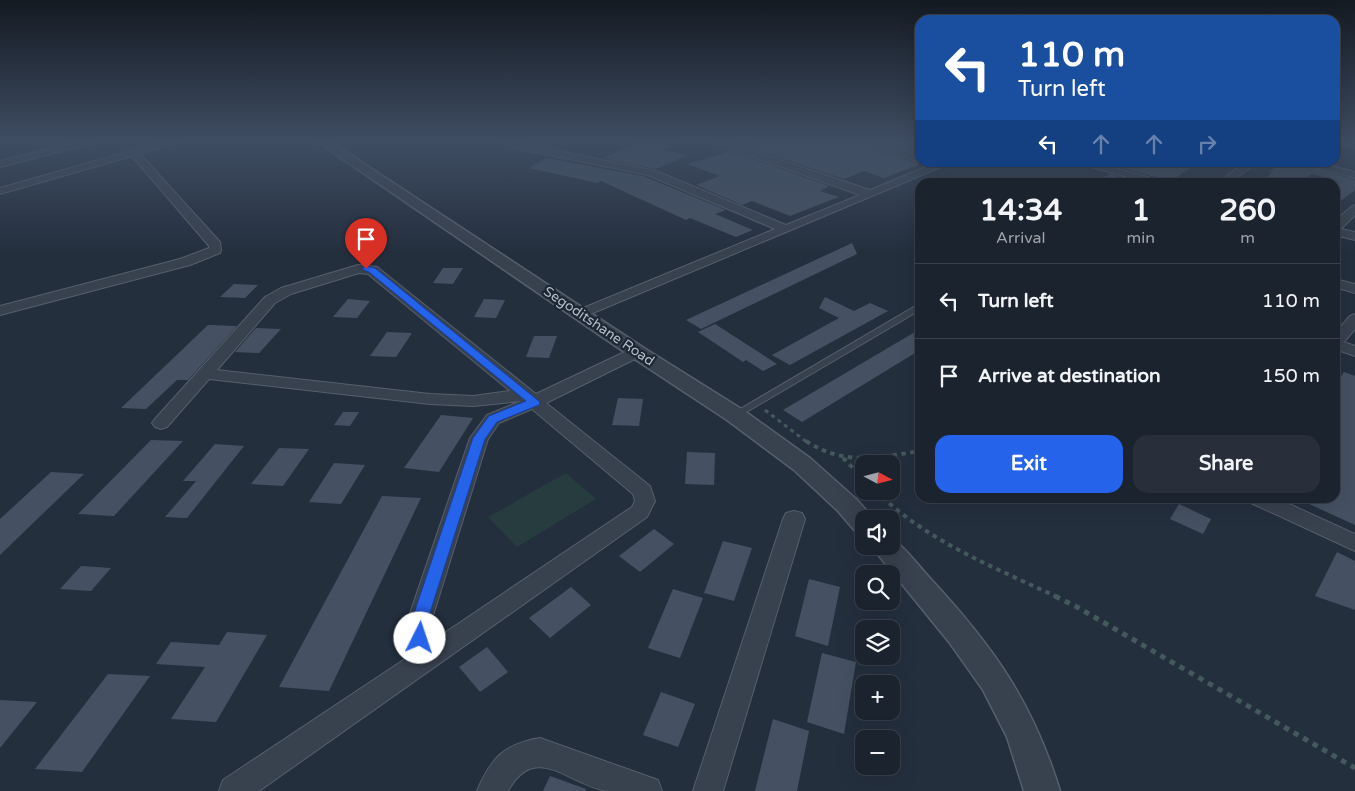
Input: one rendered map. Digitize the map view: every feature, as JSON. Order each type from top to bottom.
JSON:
[{"type":"street","points":[[1,179],[11,188]]},
{"type":"street","points":[[0,191],[42,179]]},
{"type":"street","points":[[0,311],[185,262],[216,250],[215,245],[157,179]]},
{"type":"street","name":"Segoditshane Road","points":[[379,179],[637,352],[735,415],[802,464],[855,514]]},
{"type":"street","points":[[666,179],[785,229]]},
{"type":"street","points":[[825,179],[869,194]]},
{"type":"street","points":[[581,314],[904,179]]},
{"type":"street","points":[[1340,224],[1355,208]]},
{"type":"street","points":[[1340,231],[1355,236]]},
{"type":"street","points":[[162,423],[270,300],[278,295],[358,269],[366,269],[372,270],[643,491],[645,501],[640,512],[234,791]]},
{"type":"street","points":[[1340,284],[1355,289]]},
{"type":"street","points":[[1340,338],[1355,319]]},
{"type":"street","points":[[1340,346],[1355,352]]},
{"type":"street","points":[[435,653],[420,638],[419,622],[479,438],[493,419],[530,398],[637,352]]},
{"type":"street","points":[[205,374],[430,400],[473,401],[530,398]]},
{"type":"street","points":[[1269,503],[1355,543]]},
{"type":"street","points":[[708,791],[794,519]]},
{"type":"street","points":[[892,555],[967,642],[996,686],[1020,728],[1042,791]]},
{"type":"street","points":[[492,791],[503,770],[512,760],[522,754],[540,752],[647,791]]},
{"type":"lane","points":[[735,415],[915,310]]},
{"type":"path","points":[[755,403],[820,450],[842,457],[865,458],[915,452]]},
{"type":"path","points":[[842,457],[855,470]]},
{"type":"path","points":[[885,500],[895,510],[940,540],[1077,607],[1355,768]]},
{"type":"green space","points":[[566,473],[596,499],[517,547],[488,517]]},
{"type":"building","points":[[578,179],[650,179],[726,210],[715,214],[753,230],[736,237],[690,218],[686,220],[601,181],[597,183]]},
{"type":"building","points":[[712,179],[809,179],[829,186],[820,191],[839,197],[790,216],[752,201],[742,205],[696,185]]},
{"type":"building","points":[[1340,179],[1355,180],[1355,190],[1340,201]]},
{"type":"building","points":[[852,243],[857,254],[701,329],[686,320]]},
{"type":"building","points":[[443,268],[463,268],[453,284],[433,283]]},
{"type":"building","points":[[234,284],[258,285],[245,298],[220,297]]},
{"type":"building","points":[[825,297],[854,311],[870,303],[888,311],[790,365],[772,355],[839,318],[819,308]]},
{"type":"building","points":[[348,299],[370,301],[357,318],[333,317]]},
{"type":"building","points":[[484,299],[505,300],[496,318],[474,317]]},
{"type":"building","points":[[715,324],[777,364],[763,371],[746,360],[743,362],[698,332]]},
{"type":"building","points":[[208,325],[237,326],[188,380],[177,380],[146,409],[121,408]]},
{"type":"building","points":[[256,328],[281,329],[259,353],[235,352]]},
{"type":"building","points":[[387,332],[412,333],[396,357],[370,356]]},
{"type":"building","points":[[915,332],[915,353],[802,422],[783,410]]},
{"type":"building","points":[[534,336],[557,336],[549,358],[526,357]]},
{"type":"building","points":[[1344,372],[1355,376],[1355,525],[1307,503],[1340,503],[1340,378]]},
{"type":"building","points":[[618,398],[643,399],[639,426],[612,425]]},
{"type":"building","points":[[343,412],[359,412],[350,426],[334,425]]},
{"type":"building","points":[[441,415],[473,418],[439,472],[404,468]]},
{"type":"building","points":[[151,440],[183,441],[114,516],[78,514]]},
{"type":"building","points":[[215,444],[244,446],[187,518],[165,517],[196,481],[183,481]]},
{"type":"building","points":[[279,448],[309,449],[283,486],[251,484]]},
{"type":"building","points":[[687,452],[715,453],[714,485],[685,484]]},
{"type":"building","points":[[334,463],[365,465],[341,504],[309,502]]},
{"type":"building","points":[[51,472],[84,474],[0,555],[0,519]]},
{"type":"building","points":[[382,496],[421,498],[329,691],[279,687]]},
{"type":"building","points":[[1179,504],[1211,519],[1203,534],[1170,519]]},
{"type":"building","points":[[654,529],[674,544],[640,572],[619,556]]},
{"type":"building","points":[[723,541],[752,548],[734,601],[704,593]]},
{"type":"building","points":[[1337,552],[1355,561],[1355,610],[1315,596]]},
{"type":"building","points":[[81,566],[111,568],[91,591],[60,589]]},
{"type":"building","points":[[809,579],[840,587],[828,646],[795,636]]},
{"type":"building","points":[[571,587],[591,605],[550,638],[529,618]]},
{"type":"building","points":[[673,589],[703,598],[680,658],[648,648]]},
{"type":"building","points":[[227,632],[267,635],[216,722],[171,719],[205,667],[156,664],[171,642],[219,645]]},
{"type":"building","points":[[487,647],[508,672],[480,692],[459,667]]},
{"type":"building","points":[[822,653],[855,662],[844,734],[807,722]]},
{"type":"building","points":[[108,674],[150,676],[82,772],[35,769]]},
{"type":"building","points":[[661,692],[695,704],[678,747],[643,735]]},
{"type":"building","points":[[0,700],[37,702],[0,748]]},
{"type":"building","points":[[773,719],[809,731],[797,791],[755,791]]},
{"type":"building","points":[[550,776],[586,789],[585,791],[543,791]]},
{"type":"route","points":[[366,269],[372,270],[534,402],[493,419],[488,423],[479,438],[419,622],[418,631],[420,638]]}]
